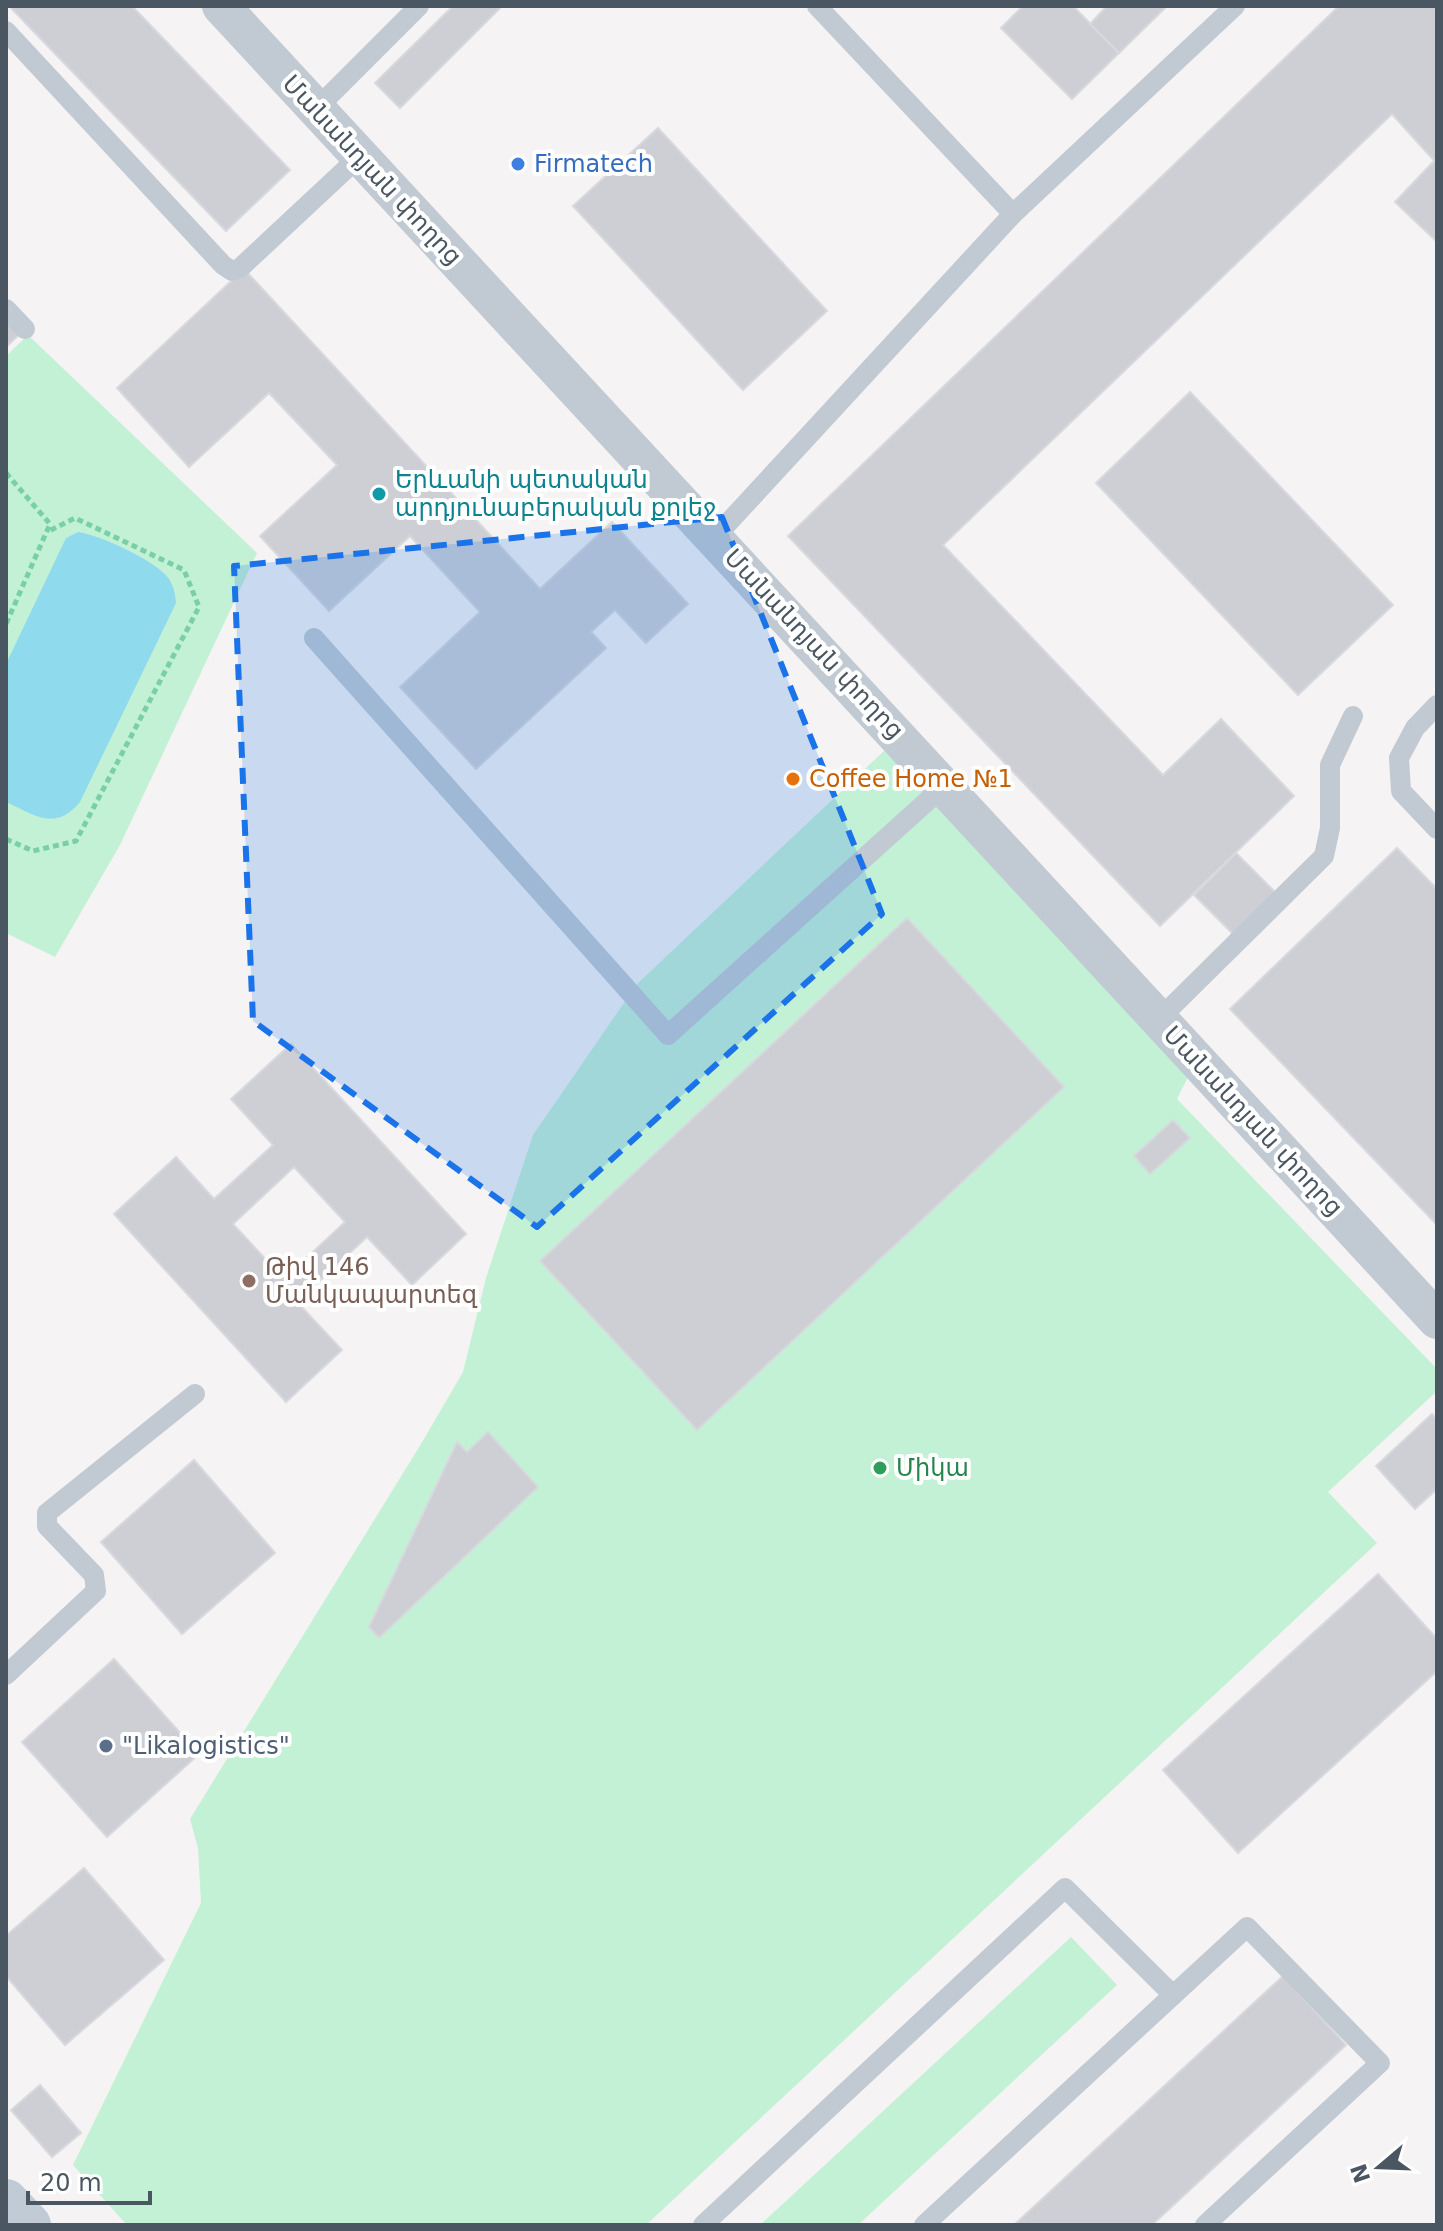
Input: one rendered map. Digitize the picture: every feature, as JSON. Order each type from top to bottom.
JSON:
[{"type":"street","name":"Մանանդյան փողոց","points":[[221,6],[1437,1320]]},
{"type":"street","points":[[6,2201],[29,2225]]},
{"type":"lane","points":[[316,109],[419,6]]},
{"type":"lane","points":[[817,6],[1013,214]]},
{"type":"lane","points":[[715,537],[1013,214],[1235,6]]},
{"type":"lane","points":[[6,31],[223,265],[232,271],[240,268],[360,156]]},
{"type":"lane","points":[[6,309],[25,329]]},
{"type":"lane","points":[[314,638],[668,1035],[944,786]]},
{"type":"lane","points":[[1437,705],[1415,728],[1399,758],[1401,791],[1437,829]]},
{"type":"lane","points":[[1159,1019],[1324,856],[1330,828],[1330,765],[1353,716]]},
{"type":"lane","points":[[6,1675],[96,1591],[94,1575],[47,1526],[47,1513],[195,1394]]},
{"type":"lane","points":[[713,2222],[1065,1888],[1173,1995]]},
{"type":"lane","points":[[924,2225],[1247,1927],[1380,2063],[1205,2225]]},
{"type":"path","points":[[6,473],[50,524],[6,624]]},
{"type":"path","points":[[6,839],[33,851],[76,841],[199,607],[184,570],[75,518],[47,532]]},
{"type":"highlighted area","points":[[722,517],[882,914],[537,1227],[253,1021],[234,566]]},
{"type":"green space","points":[[28,335],[257,553],[120,845],[55,957],[6,933],[6,356]]},
{"type":"green space","name":"Միկա","points":[[885,750],[1189,1075],[1177,1099],[1437,1369],[1437,1391],[1328,1492],[1377,1543],[646,2225],[127,2225],[73,2165],[201,1903],[198,1848],[190,1819],[463,1372],[486,1278],[533,1135],[637,984]]},
{"type":"green space","points":[[1071,1937],[1117,1985],[858,2225],[760,2225]]},
{"type":"water","points":[[78,532],[113,543],[153,564],[169,579],[176,603],[80,802],[71,811],[53,819],[36,816],[6,802],[6,664],[66,538]]},
{"type":"building","points":[[9,6],[132,6],[290,170],[226,231]]},
{"type":"building","points":[[453,6],[502,6],[400,108],[375,83]]},
{"type":"building","points":[[1023,6],[1073,6],[1119,53],[1072,99],[1001,28]]},
{"type":"building","points":[[1107,6],[1167,6],[1119,53],[1090,24]]},
{"type":"building","points":[[1339,6],[1437,6],[1437,164],[1392,114],[943,545],[1163,775],[1221,719],[1294,796],[1160,926],[788,536]]},
{"type":"building","points":[[658,128],[827,311],[743,390],[573,206]]},
{"type":"building","points":[[1434,161],[1437,164],[1437,242],[1395,202]]},
{"type":"building","name":"Երևանի պետական արդյունաբերական քոլեջ","points":[[244,269],[540,589],[612,522],[688,604],[646,643],[615,610],[591,632],[606,648],[476,769],[400,687],[480,612],[410,536],[329,611],[260,536],[337,465],[269,393],[189,467],[117,388]]},
{"type":"building","points":[[6,321],[19,335],[6,347]]},
{"type":"building","points":[[1190,392],[1393,605],[1298,695],[1096,483]]},
{"type":"building","points":[[1397,848],[1437,889],[1437,1225],[1230,1009]]},
{"type":"building","points":[[1236,853],[1277,894],[1235,936],[1194,895]]},
{"type":"building","points":[[907,918],[1064,1087],[697,1430],[540,1261]]},
{"type":"building","points":[[291,1044],[466,1234],[412,1285],[367,1237],[297,1302],[342,1350],[286,1402],[114,1214],[176,1157],[214,1199],[273,1145],[231,1099]],"holes":[[[294,1167],[345,1222],[284,1279],[233,1224]]]},
{"type":"building","points":[[1173,1120],[1190,1138],[1150,1174],[1134,1156]]},
{"type":"building","points":[[1432,1414],[1437,1420],[1437,1489],[1415,1509],[1376,1466]]},
{"type":"building","points":[[488,1432],[538,1487],[379,1638],[369,1627],[457,1442],[467,1452]]},
{"type":"building","points":[[194,1460],[275,1553],[182,1634],[101,1542]]},
{"type":"building","points":[[1378,1574],[1437,1639],[1437,1671],[1238,1853],[1163,1770]]},
{"type":"building","points":[[114,1659],[199,1754],[107,1837],[22,1742]]},
{"type":"building","points":[[84,1868],[164,1960],[65,2045],[6,1976],[6,1936]]},
{"type":"building","points":[[1283,1976],[1346,2045],[1152,2225],[1014,2225]]},
{"type":"building","points":[[40,2085],[81,2133],[52,2157],[11,2110]]},
{"type":"place","name":"Firmatech","points":[[518,164]]},
{"type":"place","name":"Երևանի պետական արդյունաբերական քոլեջ","points":[[379,494]]},
{"type":"place","name":"Coffee Home №1","points":[[793,779]]},
{"type":"place","name":"Թիվ 146 Մանկապարտեզ","points":[[249,1281]]},
{"type":"place","name":"Միկա","points":[[880,1468]]},
{"type":"place","name":"\"Likalogistics\"","points":[[106,1746]]}]
